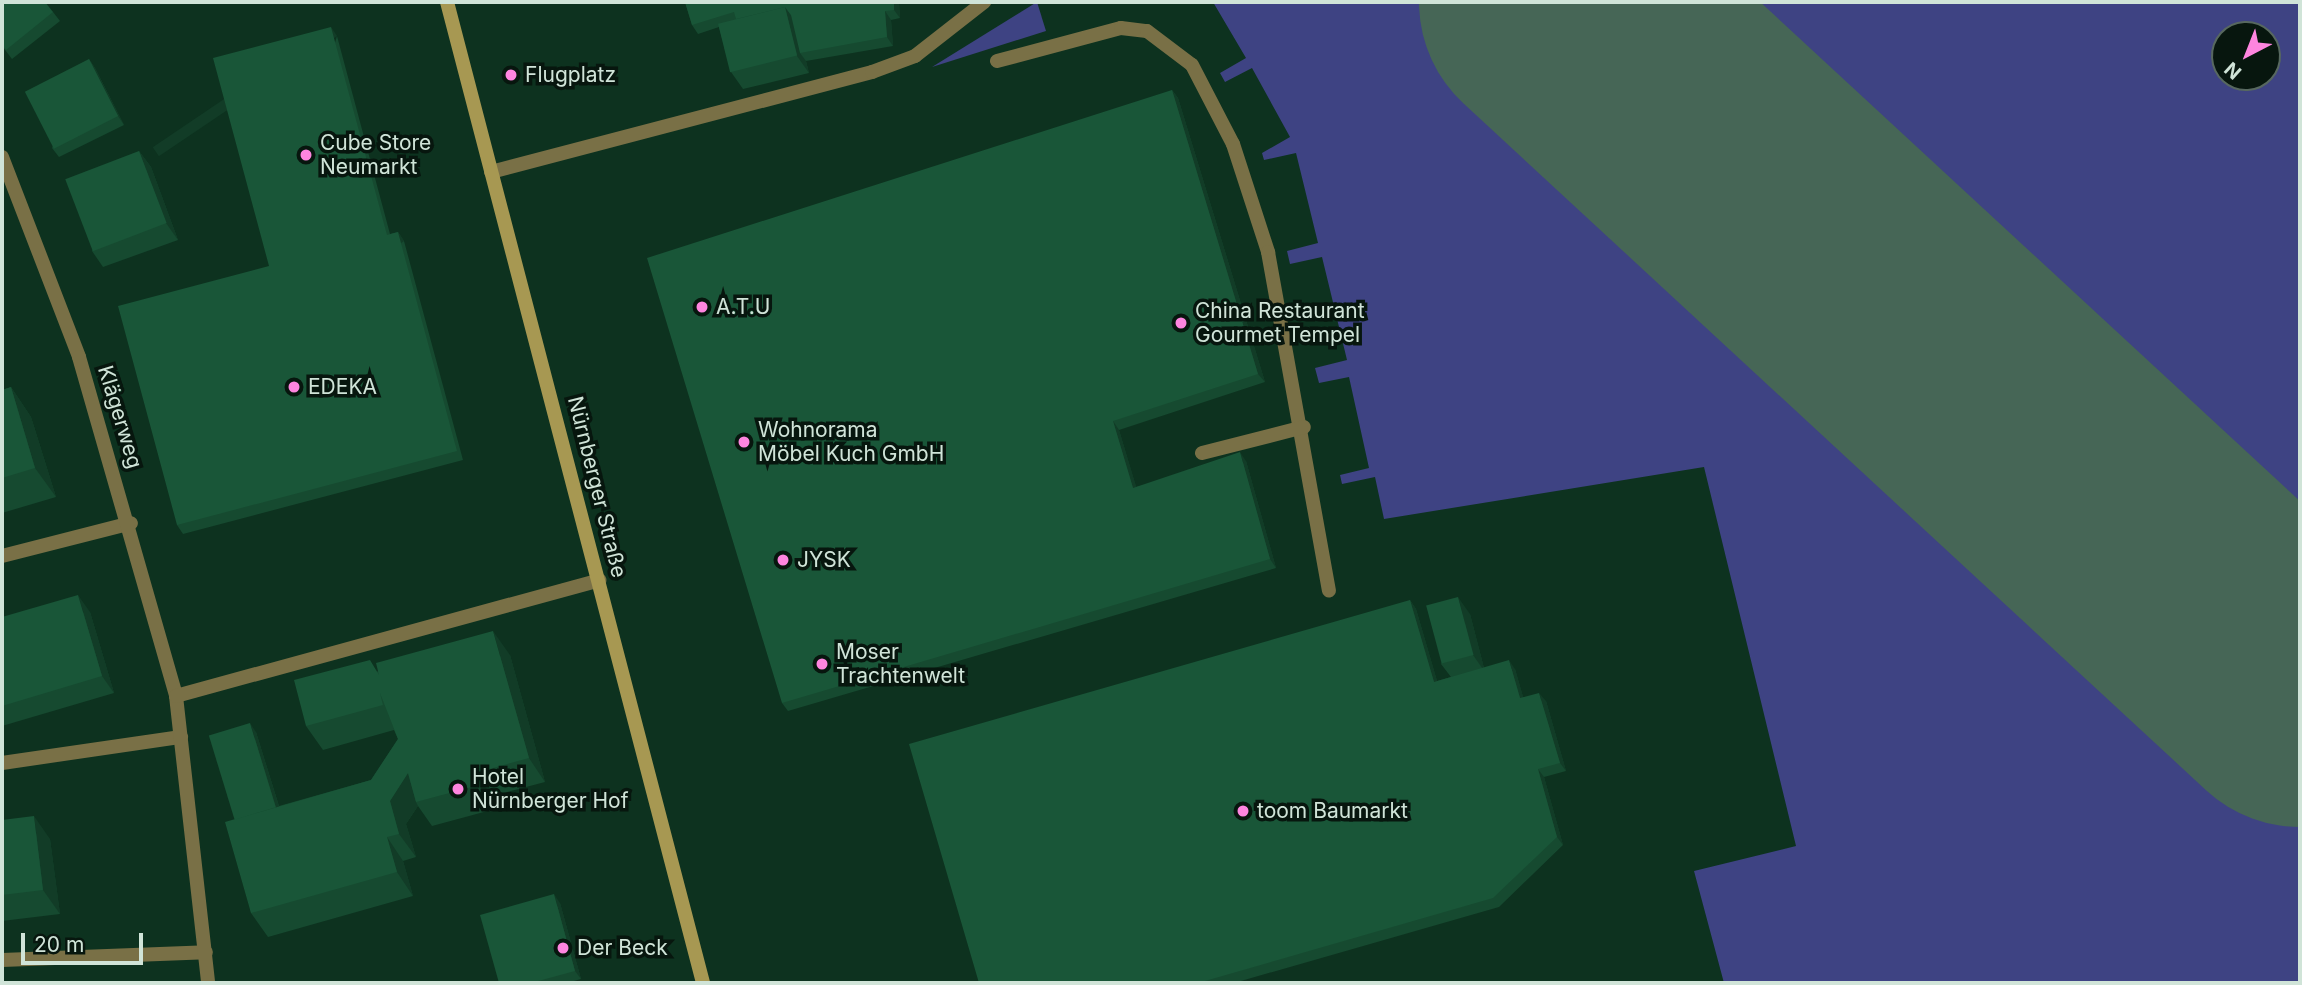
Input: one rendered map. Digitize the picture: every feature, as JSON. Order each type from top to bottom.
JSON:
[{"type":"main road","name":"Nürnberger Straße","points":[[447,2],[703,983]]},
{"type":"street","points":[[491,172],[872,72],[915,56],[984,2]]},
{"type":"street","points":[[997,61],[1121,28],[1147,31],[1192,65],[1233,144],[1268,252],[1304,427],[1329,591]]},
{"type":"street","name":"Klägerweg","points":[[2,157],[79,357],[131,523],[176,696],[208,983]]},
{"type":"street","points":[[1202,453],[1304,427]]},
{"type":"street","points":[[2,556],[131,523]]},
{"type":"street","points":[[176,696],[599,580]]},
{"type":"street","points":[[2,763],[181,737]]},
{"type":"street","points":[[2,960],[206,952]]},
{"type":"shaded area","points":[[1037,2],[1046,31],[932,67]]},
{"type":"shaded area","points":[[1213,2],[1507,2],[2300,735],[2300,983],[1724,983],[1694,871],[1796,846],[1704,467],[1384,519],[1375,477],[1342,484],[1340,475],[1369,468],[1349,377],[1319,383],[1315,368],[1347,360],[1322,257],[1290,264],[1287,251],[1318,243],[1296,153],[1264,160],[1262,153],[1290,137],[1252,68],[1225,82],[1220,73],[1246,58]]},
{"type":"shaded area","points":[[1606,2],[2300,2],[2300,643]]},
{"type":"building","points":[[2,2],[45,2],[53,12],[6,50],[2,45]]},
{"type":"building","points":[[685,2],[894,2],[894,10],[885,11],[887,37],[800,53],[791,15],[785,7],[736,19],[734,12],[692,25]]},
{"type":"building","points":[[785,7],[797,56],[730,72],[718,24]]},
{"type":"building","name":"EDEKA","points":[[331,27],[387,235],[398,232],[457,451],[177,525],[118,306],[269,266],[213,58]]},
{"type":"building","points":[[89,59],[118,116],[54,149],[25,92]]},
{"type":"building","points":[[1172,90],[1258,374],[1113,421],[1133,488],[1240,452],[1270,559],[782,703],[647,258]]},
{"type":"building","points":[[139,151],[167,223],[93,251],[65,179]]},
{"type":"building","points":[[11,387],[35,468],[2,478],[2,390]]},
{"type":"building","points":[[78,595],[102,676],[2,706],[2,617]]},
{"type":"building","points":[[1458,597],[1474,655],[1442,663],[1426,606]]},
{"type":"building","name":"toom Baumarkt","points":[[1410,600],[1434,682],[1509,660],[1520,698],[1539,693],[1560,763],[1538,769],[1557,837],[1493,898],[1198,983],[979,983],[909,744]]},
{"type":"building","name":"Hotel Nürnberger Hof","points":[[493,631],[529,758],[475,773],[479,785],[416,802],[408,773],[390,801],[399,834],[387,837],[397,872],[251,913],[225,822],[371,780],[398,739],[380,693],[383,705],[306,726],[294,680],[370,660],[379,675],[376,663]]},
{"type":"building","points":[[250,723],[276,807],[235,820],[209,736]]},
{"type":"building","points":[[34,816],[43,890],[2,895],[2,820]]},
{"type":"building","points":[[554,894],[575,971],[531,983],[499,983],[480,915]]},
{"type":"runway","points":[[1557,2],[2300,689]]},
{"type":"place","name":"Flugplatz","points":[[511,75]]},
{"type":"place","name":"Cube Store Neumarkt","points":[[306,155]]},
{"type":"place","name":"A.T.U","points":[[702,307]]},
{"type":"place","name":"China Restaurant Gourmet Tempel","points":[[1181,323]]},
{"type":"place","name":"EDEKA","points":[[294,387]]},
{"type":"place","name":"Wohnorama Möbel Kuch GmbH","points":[[744,442]]},
{"type":"place","name":"JYSK","points":[[783,560]]},
{"type":"place","name":"Moser Trachtenwelt","points":[[822,664]]},
{"type":"place","name":"Hotel Nürnberger Hof","points":[[458,789]]},
{"type":"place","name":"toom Baumarkt","points":[[1243,811]]},
{"type":"place","name":"Der Beck","points":[[563,948]]}]
